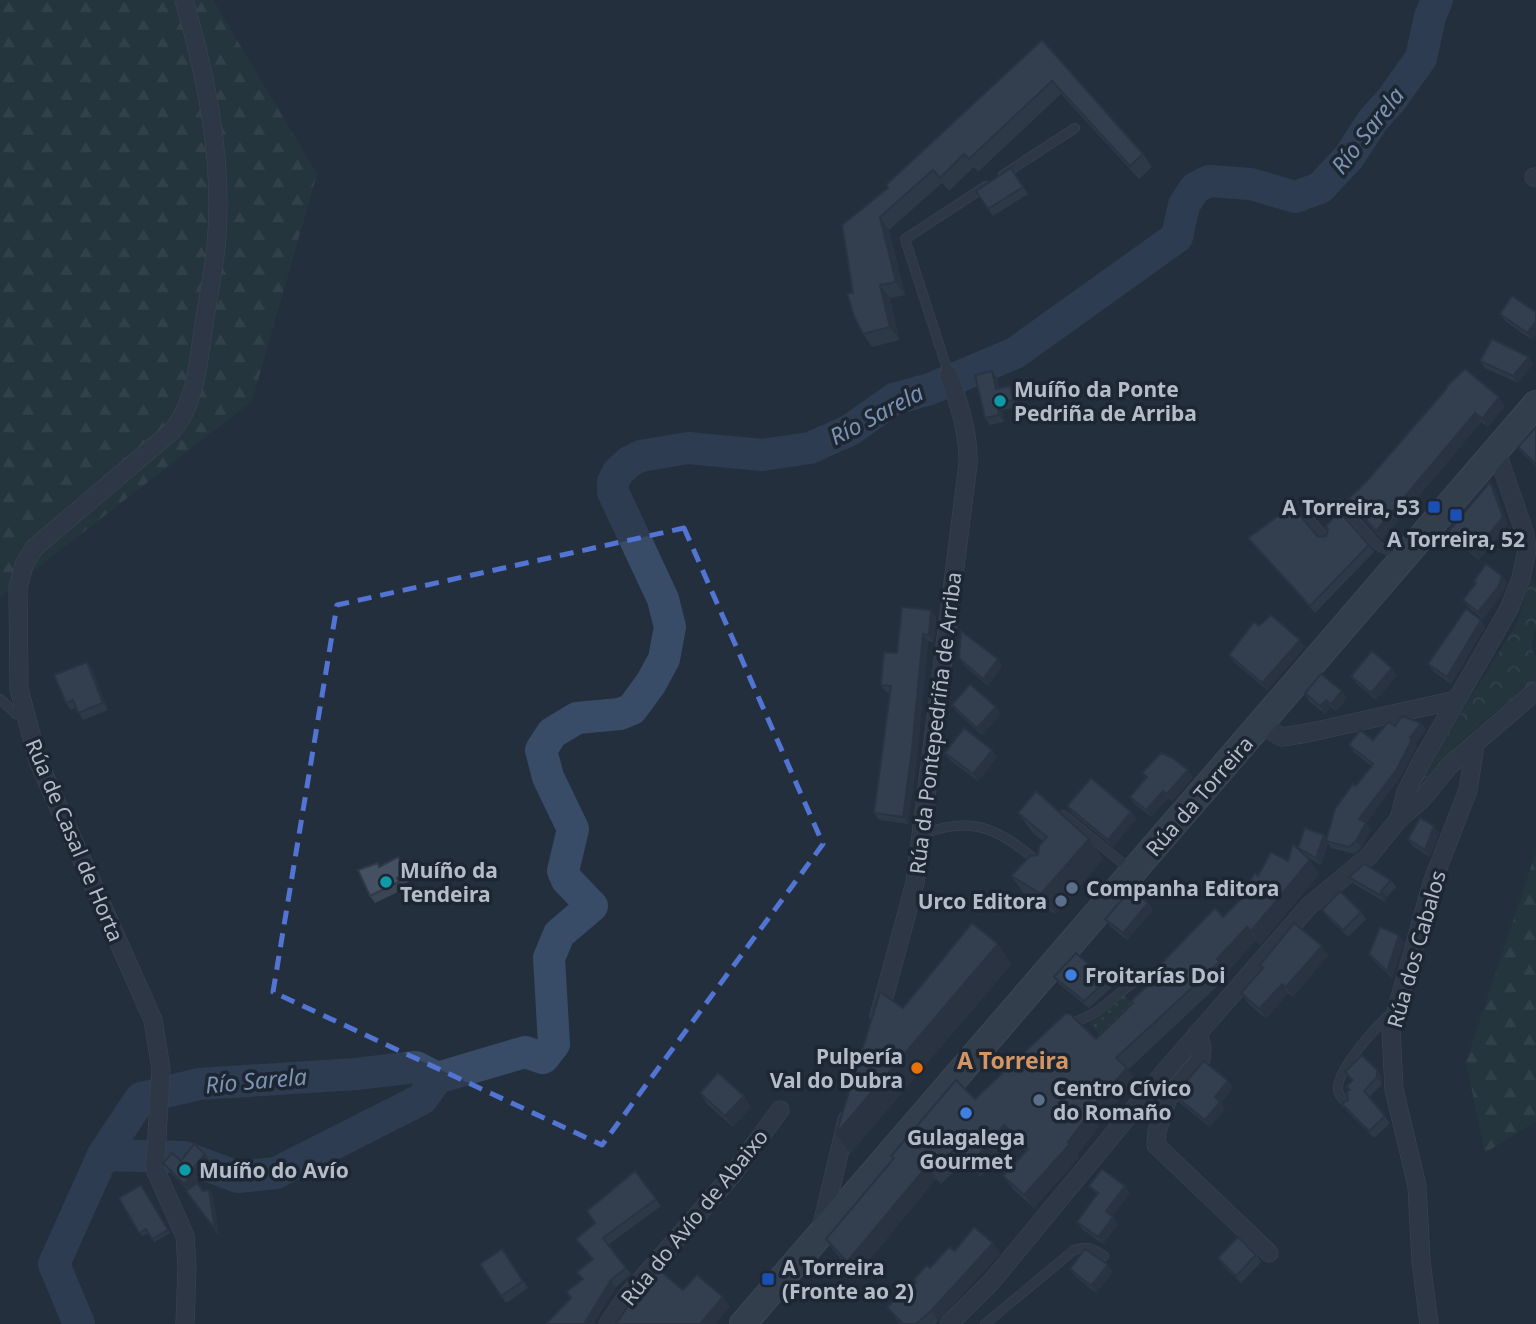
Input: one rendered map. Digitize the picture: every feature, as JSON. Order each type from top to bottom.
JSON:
[{"type":"main road","name":"Rúa da Torreira","points":[[743,1324],[1536,404]]},
{"type":"street","name":"Rúa de Casal de Horta","points":[[184,0],[202,62],[213,124],[217,205],[216,246],[198,368],[179,422],[140,459],[34,548],[24,565],[18,589],[17,650],[19,689],[38,761],[153,1020],[160,1069],[156,1172],[185,1236],[185,1324]]},
{"type":"street","name":"Rúa da Pontepedriña de Arriba","points":[[874,1033],[910,907],[923,834],[968,446],[949,375]]},
{"type":"street","points":[[1399,819],[1406,792],[1509,609],[1525,564],[1525,534],[1496,450]]},
{"type":"street","points":[[949,1324],[992,1282],[1197,1033],[1309,906],[1369,856],[1399,819],[1422,799],[1450,765],[1536,691]]},
{"type":"street","points":[[1260,725],[1282,737],[1456,700]]},
{"type":"street","name":"Rúa dos Cabalos","points":[[1429,1324],[1421,1261],[1417,1186],[1394,1089],[1391,1030],[1432,883],[1468,790],[1475,744]]},
{"type":"street","points":[[1197,1033],[1202,1047],[1201,1059],[1168,1098],[1157,1131],[1156,1145],[1269,1253]]},
{"type":"street","points":[[819,1236],[852,1104]]},
{"type":"street","name":"Rúa do Avío de Abaixo","points":[[608,1324],[627,1296],[733,1174],[780,1110]]},
{"type":"lane","points":[[949,375],[905,239],[1075,128]]},
{"type":"lane","points":[[1325,538],[1309,519],[1311,514],[1332,504],[1341,504],[1378,546],[1404,558]]},
{"type":"lane","points":[[0,699],[16,714],[25,716]]},
{"type":"lane","points":[[1064,815],[1133,872]]},
{"type":"lane","points":[[923,834],[955,824],[982,826],[1009,839],[1047,870]]},
{"type":"lane","points":[[1077,1021],[1090,1017],[1136,981]]},
{"type":"lane","points":[[1347,1104],[1339,1094],[1337,1086],[1341,1077],[1370,1033],[1395,1011]]},
{"type":"lane","points":[[985,1324],[1074,1250],[1090,1247],[1104,1256]]},
{"type":"highlighted area","points":[[684,528],[823,844],[602,1145],[273,992],[337,605]]},
{"type":"green space","points":[[0,0],[213,0],[317,174],[252,401],[0,597]]},
{"type":"green space","points":[[1531,579],[1536,586],[1536,627],[1531,647],[1536,657],[1536,680],[1460,742],[1420,785],[1418,783],[1516,625]]},
{"type":"green space","points":[[1536,852],[1536,1121],[1485,1153],[1466,1062]]},
{"type":"green space","points":[[1123,993],[1143,1017],[1105,1041],[1089,1023]]},
{"type":"building","points":[[1042,40],[1143,154],[1130,166],[1052,81],[969,159],[964,154],[940,178],[933,170],[880,217],[896,282],[880,285],[890,327],[863,334],[847,293],[853,293],[842,225],[888,188],[886,185]]},
{"type":"building","points":[[1011,168],[1023,187],[988,209],[976,191]]},
{"type":"building","points":[[1512,296],[1536,312],[1536,322],[1527,333],[1500,314]]},
{"type":"building","points":[[1492,339],[1529,357],[1513,376],[1480,361]]},
{"type":"building","points":[[1465,369],[1499,397],[1482,419],[1475,413],[1376,531],[1348,499]]},
{"type":"building","name":"Muíño da Ponte Pedriña de Arriba","points":[[992,371],[996,389],[1010,386],[1013,400],[997,403],[999,415],[985,418],[975,375]]},
{"type":"building","points":[[1536,427],[1536,464],[1518,447]]},
{"type":"building","points":[[1490,482],[1503,517],[1474,553],[1448,532]]},
{"type":"building","points":[[1292,506],[1318,537],[1326,536],[1326,526],[1339,511],[1369,545],[1310,606],[1248,538]]},
{"type":"building","points":[[1486,564],[1502,576],[1498,587],[1478,612],[1463,600]]},
{"type":"building","points":[[902,607],[931,610],[929,635],[923,634],[903,817],[874,813],[891,686],[881,685],[884,652],[897,653]]},
{"type":"building","points":[[1466,609],[1481,620],[1447,677],[1428,664]]},
{"type":"building","points":[[1271,615],[1300,640],[1262,683],[1229,655],[1254,622],[1259,626]]},
{"type":"building","points":[[961,631],[998,659],[983,679],[959,658]]},
{"type":"building","points":[[1372,651],[1392,668],[1371,693],[1351,676]]},
{"type":"building","points":[[87,662],[103,703],[78,713],[73,700],[66,703],[54,675]]},
{"type":"building","points":[[1321,674],[1342,691],[1331,704],[1326,700],[1320,706],[1305,693]]},
{"type":"building","points":[[970,684],[996,707],[977,728],[952,705]]},
{"type":"building","points":[[1402,716],[1421,723],[1410,738],[1412,739],[1397,769],[1359,819],[1366,823],[1356,841],[1349,847],[1326,841],[1335,809],[1353,784],[1356,786],[1373,764],[1349,745],[1360,730],[1373,740],[1388,722],[1395,726]]},
{"type":"building","points":[[964,728],[992,750],[973,774],[945,753]]},
{"type":"building","points":[[1161,753],[1173,758],[1188,770],[1167,794],[1163,791],[1146,810],[1130,797],[1147,777],[1142,773]]},
{"type":"building","points":[[1091,778],[1131,812],[1108,840],[1067,806]]},
{"type":"building","points":[[1036,791],[1089,839],[1041,894],[1011,876],[1030,856],[1038,855],[1039,846],[1047,837],[1018,813]]},
{"type":"building","points":[[1420,818],[1434,826],[1425,850],[1408,839]]},
{"type":"building","points":[[1305,828],[1324,835],[1316,858],[1298,848]]},
{"type":"building","points":[[1293,844],[1310,860],[1251,931],[1247,927],[1217,959],[1220,962],[1116,1058],[1127,1068],[1088,1111],[1090,1113],[1068,1142],[1070,1144],[1024,1195],[1003,1176],[1028,1149],[1004,1125],[971,1164],[955,1149],[932,1170],[927,1166],[847,1262],[826,1239],[894,1158],[891,1156],[956,1080],[975,1099],[1065,1014],[1070,1014],[1096,1039],[1158,976],[1154,971],[1215,908],[1223,917],[1248,892],[1244,889],[1255,873],[1258,876],[1271,852],[1288,861]]},
{"type":"building","name":"Muíño da Tendeira","points":[[398,857],[407,873],[397,878],[399,882],[370,896],[358,870],[378,863],[379,867]]},
{"type":"building","points":[[1364,864],[1391,880],[1380,895],[1349,877]]},
{"type":"building","points":[[1131,889],[1148,903],[1123,933],[1105,919]]},
{"type":"building","points":[[1340,891],[1361,912],[1343,930],[1322,910]]},
{"type":"building","points":[[972,923],[998,944],[836,1134],[880,992],[903,1008]]},
{"type":"building","points":[[1294,923],[1322,946],[1286,987],[1282,984],[1259,1009],[1241,993],[1263,968],[1260,965]]},
{"type":"building","points":[[1380,927],[1399,935],[1387,971],[1369,954]]},
{"type":"building","points":[[1076,953],[1107,980],[1084,1001],[1054,977]]},
{"type":"building","points":[[1362,1055],[1377,1070],[1377,1077],[1364,1091],[1385,1116],[1369,1131],[1342,1104],[1348,1100],[1347,1092],[1350,1090],[1346,1087],[1353,1080],[1345,1072]]},
{"type":"building","points":[[1204,1061],[1228,1081],[1215,1097],[1220,1102],[1205,1120],[1174,1095]]},
{"type":"building","points":[[718,1073],[744,1096],[725,1116],[700,1093]]},
{"type":"building","points":[[194,1144],[205,1154],[184,1184],[163,1163],[172,1153],[181,1161]]},
{"type":"building","points":[[1102,1169],[1125,1186],[1106,1211],[1113,1217],[1098,1237],[1077,1222],[1098,1193],[1089,1186]]},
{"type":"building","points":[[635,1171],[656,1199],[603,1238],[626,1268],[611,1280],[584,1324],[546,1324],[571,1298],[566,1292],[583,1279],[577,1272],[593,1259],[576,1239],[595,1223],[587,1211]]},
{"type":"building","points":[[197,1183],[203,1191],[209,1190],[215,1229],[186,1191]]},
{"type":"building","points":[[141,1185],[168,1230],[152,1239],[146,1229],[139,1233],[119,1198]]},
{"type":"building","points":[[974,1227],[993,1243],[931,1311],[916,1324],[903,1324],[887,1307],[916,1282],[914,1279],[927,1265],[930,1268],[949,1247],[955,1251]]},
{"type":"building","points":[[1238,1237],[1256,1255],[1236,1276],[1218,1258]]},
{"type":"building","points":[[502,1249],[523,1281],[501,1296],[480,1264]]},
{"type":"building","points":[[1085,1249],[1108,1265],[1091,1286],[1070,1269]]},
{"type":"building","points":[[658,1269],[683,1290],[697,1275],[723,1297],[700,1324],[616,1324]]},
{"type":"waterway","name":"Río Sarela","points":[[79,1324],[54,1264],[103,1155],[184,1157],[238,1177],[276,1173],[422,1099],[437,1078],[525,1052],[543,1058],[554,1044],[549,958],[559,934],[592,906],[567,880],[563,871],[573,829],[548,777],[541,750],[552,733],[577,718],[620,714],[632,709],[664,659],[670,627],[663,599],[613,492],[613,482],[618,472],[641,456],[688,448],[762,455],[810,448],[850,430],[894,399],[930,389],[1015,353],[1177,237],[1184,205],[1195,188],[1209,181],[1251,184],[1295,197],[1320,188],[1349,157],[1373,120],[1392,99],[1421,58],[1430,17],[1437,0]]},
{"type":"waterway","name":"Río Sarela","points":[[103,1155],[141,1098],[199,1084],[356,1074],[416,1067],[437,1078]]},
{"type":"place","name":"Muíño da Ponte Pedriña de Arriba","points":[[1000,401]]},
{"type":"place","name":"A Torreira, 53","points":[[1434,507]]},
{"type":"place","name":"A Torreira, 52","points":[[1456,515]]},
{"type":"place","name":"Muíño da Tendeira","points":[[386,882]]},
{"type":"place","name":"Companha Editora","points":[[1072,888]]},
{"type":"place","name":"Urco Editora","points":[[1061,901]]},
{"type":"place","name":"Froitarías Doi","points":[[1071,975]]},
{"type":"place","name":"Pulpería Val do Dubra","points":[[917,1068]]},
{"type":"place","name":"Centro Cívico do Romaño","points":[[1039,1100]]},
{"type":"place","name":"Gulagalega Gourmet","points":[[966,1113]]},
{"type":"place","name":"Muíño do Avío","points":[[185,1170]]},
{"type":"place","name":"A Torreira (Fronte ao 2)","points":[[768,1279]]},
{"type":"district","name":"A Torreira","points":[[1013,1060]]}]
